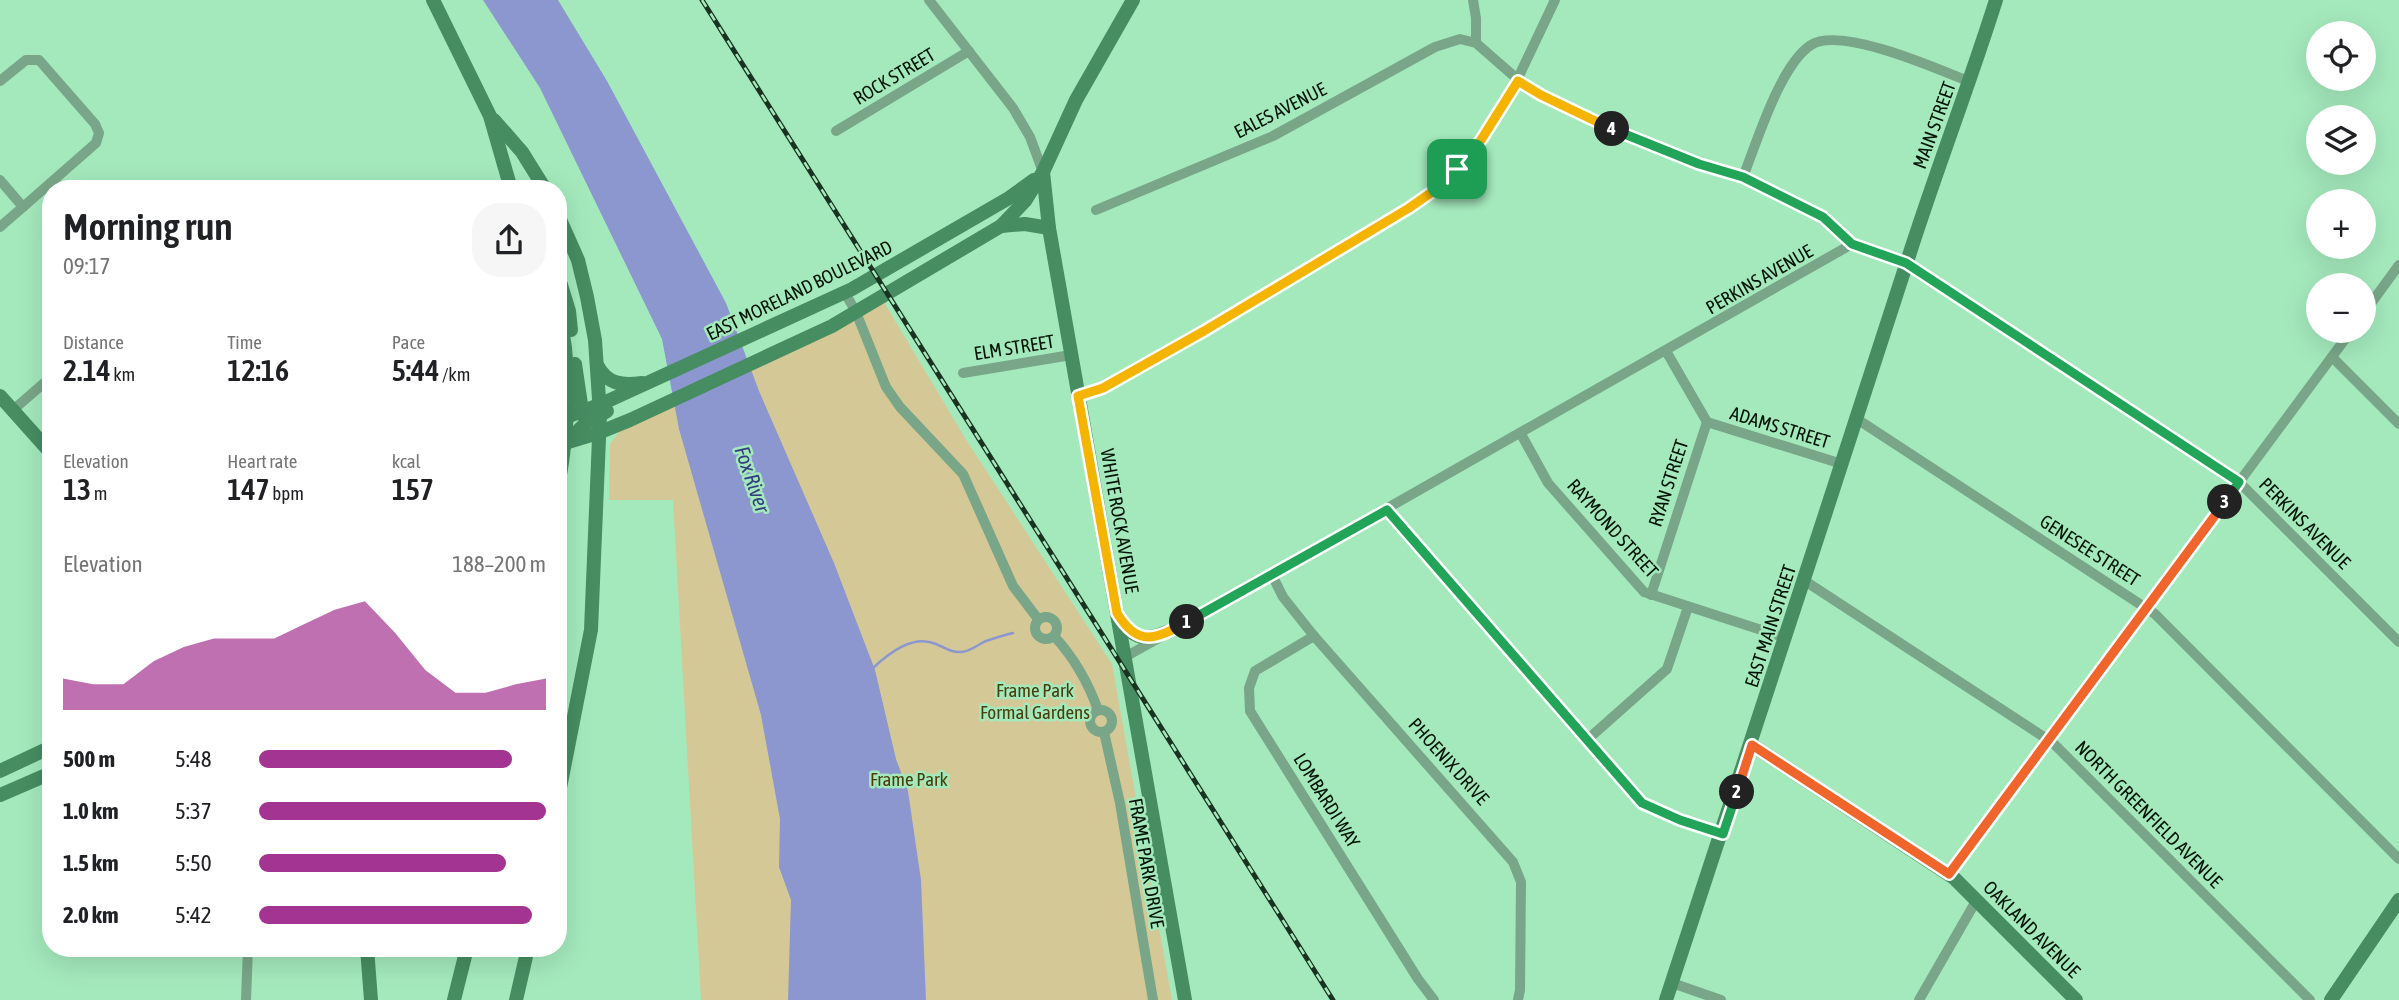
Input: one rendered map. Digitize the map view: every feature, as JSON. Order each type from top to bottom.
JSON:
[{"type":"main road","points":[[433,0],[490,116],[508,180]]},
{"type":"main road","name":"EAST MORELAND BOULEVARD","points":[[567,443],[598,433],[756,362],[856,312],[1001,226],[1025,201],[1043,172],[1076,100],[1133,0]]},
{"type":"main road","name":"MAIN STREET","points":[[1906,263],[1996,0]]},
{"type":"main road","points":[[490,116],[522,152],[539,180]]},
{"type":"main road","name":"EAST MORELAND BOULEVARD","points":[[567,418],[592,413],[747,344],[788,319],[845,293],[930,244],[1009,198],[1043,172]]},
{"type":"main road","name":"WHITE ROCK AVENUE","points":[[1043,172],[1049,228],[1185,1000]]},
{"type":"main road","points":[[1001,226],[1024,224],[1049,228]]},
{"type":"main road","points":[[567,235],[578,260],[592,321],[597,364],[592,413],[567,439]]},
{"type":"main road","points":[[930,244],[940,262]]},
{"type":"main road","name":"EAST MAIN STREET","points":[[1666,1000],[1752,745],[1906,263]]},
{"type":"main road","points":[[567,304],[598,433],[591,630],[567,752]]},
{"type":"main road","points":[[597,364],[601,373],[612,382],[656,385]]},
{"type":"main road","points":[[0,397],[42,443]]},
{"type":"main road","points":[[1117,613],[1131,633],[1143,638],[1177,628]]},
{"type":"main road","name":"OAKLAND AVENUE","points":[[1752,745],[1949,874],[2076,1000]]},
{"type":"main road","points":[[0,771],[42,753]]},
{"type":"main road","points":[[0,795],[42,777]]},
{"type":"main road","points":[[2332,1000],[2399,901]]},
{"type":"main road","points":[[368,957],[371,1000]]},
{"type":"main road","points":[[454,1000],[465,957]]},
{"type":"main road","points":[[516,1000],[526,957]]},
{"type":"street","points":[[929,0],[1013,108],[1030,137],[1043,172]]},
{"type":"street","points":[[1472,0],[1476,18],[1476,43],[1493,55],[1518,81],[1612,130],[1699,164],[1743,177],[1823,217],[1852,244]]},
{"type":"street","points":[[1078,396],[1103,388],[1204,331],[1432,192],[1474,150],[1518,81],[1555,0]]},
{"type":"street","name":"EALES AVENUE","points":[[1096,210],[1273,136],[1435,47],[1461,39],[1476,43]]},
{"type":"street","points":[[1743,177],[1787,73],[1799,55],[1812,44],[1827,39],[1846,40],[1970,82]]},
{"type":"street","name":"ROCK STREET","points":[[836,131],[969,51]]},
{"type":"street","points":[[0,81],[26,60],[39,60],[95,124],[99,133],[96,143],[54,180]]},
{"type":"street","points":[[0,180],[23,207]]},
{"type":"street","points":[[0,227],[42,190]]},
{"type":"street","name":"PERKINS AVENUE","points":[[1125,657],[1852,244],[1906,263],[2239,482],[2399,642]]},
{"type":"street","points":[[2376,297],[2399,265]]},
{"type":"street","name":"FRAME PARK DRIVE","points":[[845,293],[856,312],[886,387],[900,407],[963,474],[1013,586],[1038,619],[1035,623],[1037,634],[1046,639],[1055,636],[1077,665],[1098,710],[1108,712],[1112,718],[1109,728],[1104,732],[1120,803],[1153,1000]]},
{"type":"street","points":[[1949,874],[2342,343]]},
{"type":"street","name":"ADAMS STREET","points":[[1666,351],[1707,422],[1842,464]]},
{"type":"street","name":"ELM STREET","points":[[963,373],[1071,355]]},
{"type":"street","points":[[2332,357],[2399,424]]},
{"type":"street","points":[[13,411],[42,385]]},
{"type":"street","name":"GENESEE STREET","points":[[1857,419],[2155,614],[2399,859]]},
{"type":"street","name":"RYAN STREET","points":[[1651,595],[1707,422]]},
{"type":"street","name":"RAYMOND STREET","points":[[1521,434],[1548,483],[1644,592],[1786,638]]},
{"type":"street","points":[[1387,510],[1642,803],[1680,820],[1723,834]]},
{"type":"street","name":"PHOENIX DRIVE","points":[[1272,575],[1283,597],[1314,636],[1513,862],[1521,882],[1518,1000]]},
{"type":"street","name":"NORTH GREENFIELD AVENUE","points":[[1805,581],[2049,740],[2310,1000]]},
{"type":"street","points":[[1587,740],[1667,669],[1688,607]]},
{"type":"street","name":"LOMBARDI WAY","points":[[1314,636],[1255,671],[1249,688],[1250,711],[1418,979],[1434,1000]]},
{"type":"street","points":[[1919,1000],[1976,901]]},
{"type":"street","points":[[246,1000],[248,957]]},
{"type":"street","points":[[1672,984],[1721,1000]]},
{"type":"green space","name":"Frame Park","points":[[884,302],[965,438],[1112,664],[1172,1000],[701,1000],[673,500],[609,500],[610,444],[620,431]]},
{"type":"water","name":"Fox River","points":[[483,0],[558,0],[607,81],[726,303],[759,391],[834,563],[875,670],[896,759],[908,791],[921,880],[926,1000],[788,1000],[791,900],[779,867],[780,819],[761,715],[679,429],[662,339],[540,88]]},
{"type":"waterway","points":[[873,668],[894,651],[910,643],[927,642],[962,652],[1013,633]]},
{"type":"railway","points":[[702,0],[1333,1000]]},
{"type":"route","points":[[1518,81],[1612,130],[1699,164],[1743,177],[1817,213],[1852,244],[1906,263],[2239,482],[1949,874],[1752,745],[1723,834],[1651,809],[1642,803],[1387,510],[1177,628],[1151,638],[1143,638],[1131,633],[1123,623],[1117,613],[1078,396],[1103,388],[1369,233],[1432,192],[1457,169],[1481,140],[1518,81]]},
{"type":"park label","name":"Frame Park Formal Gardens","points":[[1035,701]]}]
